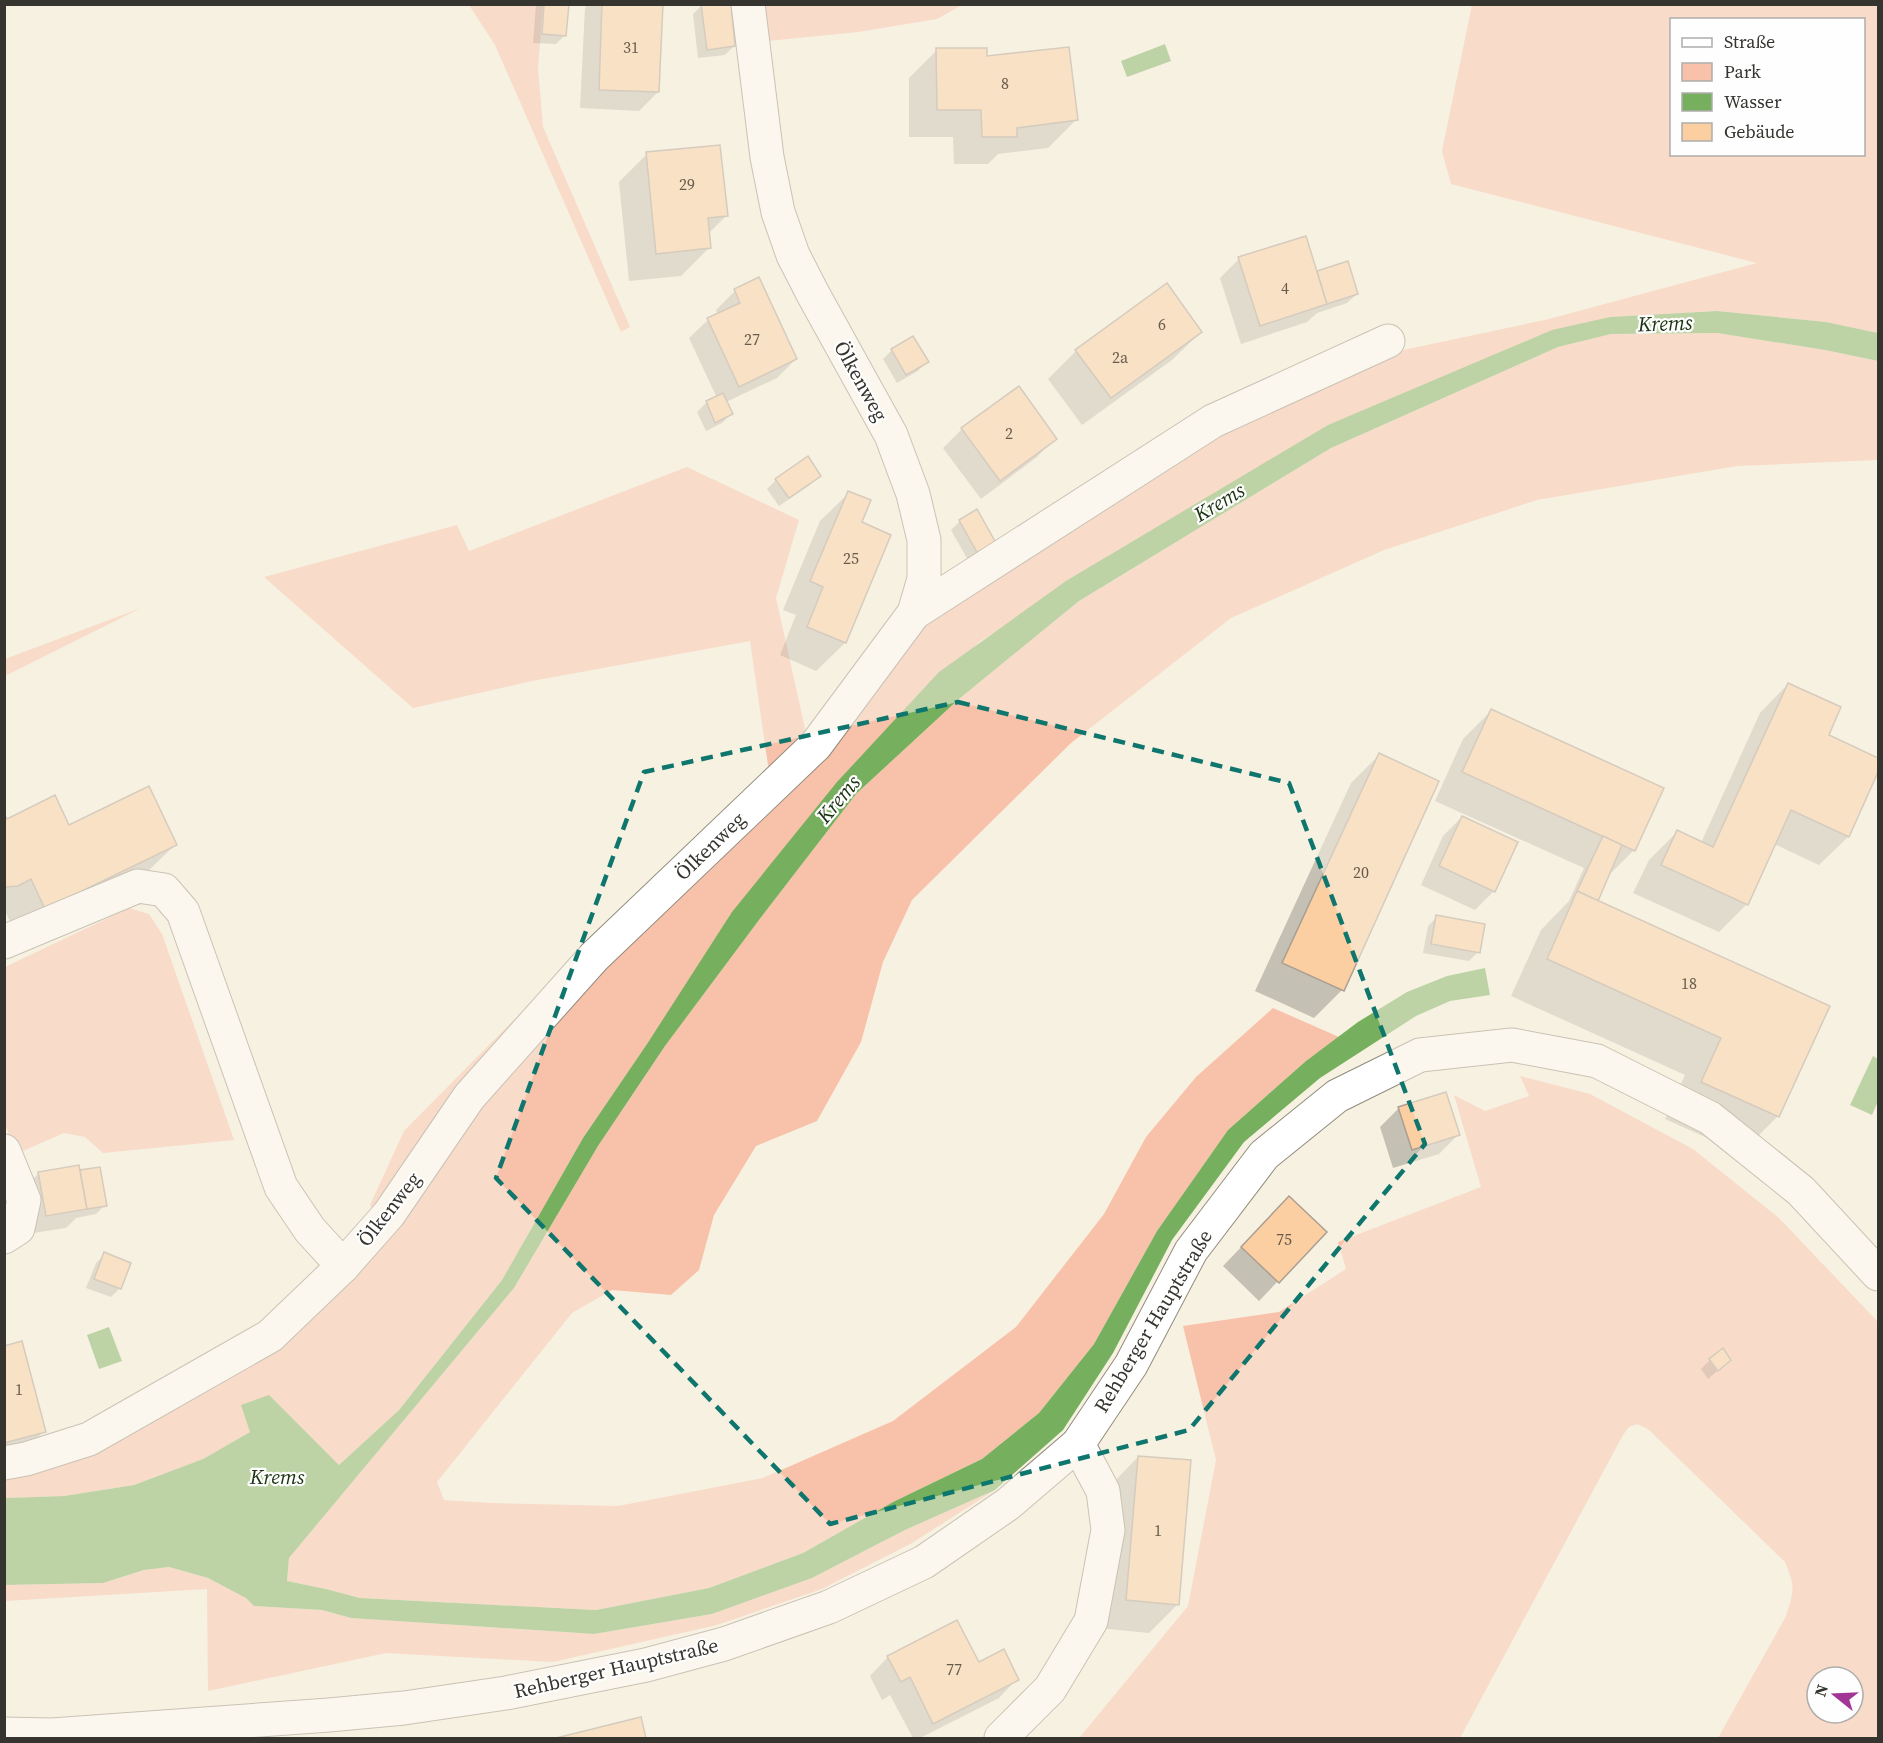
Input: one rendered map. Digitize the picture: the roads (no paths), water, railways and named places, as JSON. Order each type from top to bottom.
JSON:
[{"type":"street","name":"Ölkenweg","points":[[4,1463],[26,1459],[89,1439],[270,1336],[343,1266],[389,1214],[470,1097],[594,957],[816,745],[914,613],[924,579],[924,540],[913,494],[891,435],[813,294],[794,255],[778,212],[767,157],[748,4]]},
{"type":"street","points":[[914,613],[1213,421],[1388,341]]},
{"type":"street","points":[[4,942],[138,886],[164,890],[183,912],[281,1187],[310,1230],[343,1266]]},
{"type":"street","name":"Rehberger Hauptstraße","points":[[4,1734],[52,1735],[328,1715],[404,1708],[506,1694],[646,1665],[724,1644],[829,1607],[924,1562],[1008,1504],[1078,1444],[1131,1365],[1191,1251],[1264,1155],[1337,1096],[1420,1055],[1512,1045],[1597,1061],[1710,1118],[1801,1191],[1878,1274]]},
{"type":"street","points":[[4,1151],[24,1200],[18,1228],[4,1237]]},
{"type":"street","points":[[1001,1738],[1050,1689],[1091,1621],[1108,1530],[1103,1491],[1078,1444]]},
{"type":"water","points":[[1165,44],[1171,61],[1127,77],[1121,61]]},
{"type":"water","name":"Krems","points":[[1717,311],[1826,322],[1878,333],[1878,361],[1717,333],[1611,334],[1558,347],[1331,448],[1079,601],[959,699],[856,794],[759,920],[665,1046],[598,1146],[514,1288],[289,1558],[287,1581],[360,1598],[596,1610],[709,1588],[803,1553],[893,1502],[982,1459],[1039,1413],[1094,1344],[1157,1231],[1228,1130],[1306,1061],[1358,1022],[1407,992],[1447,976],[1485,968],[1490,995],[1450,1001],[1416,1016],[1320,1078],[1244,1142],[1172,1240],[1113,1353],[1063,1430],[995,1490],[905,1530],[812,1578],[712,1614],[594,1634],[351,1618],[322,1610],[254,1606],[246,1598],[208,1578],[169,1567],[144,1570],[103,1583],[5,1585],[5,1498],[64,1496],[134,1485],[203,1459],[250,1432],[241,1405],[269,1395],[339,1465],[399,1410],[502,1280],[583,1138],[732,912],[837,782],[939,672],[1066,581],[1328,425],[1552,330],[1610,317]]},
{"type":"water","points":[[1873,1056],[1878,1059],[1878,1101],[1872,1115],[1850,1105]]},
{"type":"water","points":[[109,1327],[122,1361],[99,1369],[87,1335]]}]
